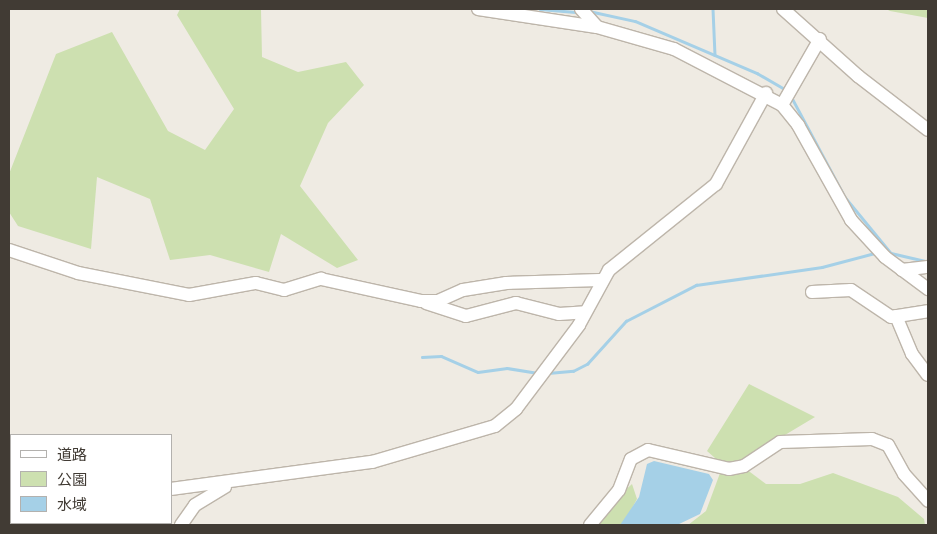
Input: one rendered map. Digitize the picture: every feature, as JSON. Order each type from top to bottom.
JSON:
[{"type":"street","points":[[478,9],[597,27],[674,49],[766,94],[786,99]]},
{"type":"street","points":[[581,9],[597,27]]},
{"type":"street","points":[[782,9],[820,39],[858,76],[928,130]]},
{"type":"street","points":[[786,99],[820,39]]},
{"type":"street","points":[[172,489],[238,482],[372,462],[495,426],[516,409],[585,312],[600,280],[716,184],[766,94]]},
{"type":"street","points":[[786,99],[798,125],[852,220],[902,270],[928,289]]},
{"type":"street","points":[[9,250],[78,273],[189,295],[256,283],[284,290],[321,279],[421,301],[466,316],[516,303],[559,314],[585,312]]},
{"type":"street","points":[[902,270],[928,267]]},
{"type":"street","points":[[421,301],[506,283],[600,280]]},
{"type":"street","points":[[812,292],[851,290],[866,296],[886,316],[928,311]]},
{"type":"street","points":[[896,316],[912,354],[928,375]]},
{"type":"street","points":[[590,525],[619,490],[631,459],[648,450],[730,469],[744,466],[780,442],[872,439],[888,445],[904,474],[928,502]]},
{"type":"street","points":[[181,525],[204,497],[238,482]]},
{"type":"green space","points":[[180,9],[261,9],[262,57],[298,72],[346,62],[364,85],[328,123],[300,186],[358,260],[337,268],[281,234],[269,272],[210,255],[170,260],[150,199],[97,177],[91,249],[18,226],[9,212],[9,174],[56,54],[112,32],[168,131],[205,150],[234,109],[177,15]]},
{"type":"green space","points":[[886,9],[928,9],[928,18],[890,11]]},
{"type":"green space","points":[[749,384],[815,417],[738,463],[766,484],[800,484],[833,473],[898,497],[924,519],[925,525],[688,525],[706,511],[723,465],[707,451]]},
{"type":"green space","points":[[632,484],[637,499],[623,525],[588,525]]},
{"type":"water","points":[[654,461],[709,474],[713,480],[700,514],[677,525],[620,525],[639,497],[647,464]]},
{"type":"waterway","points":[[540,9],[578,12]]},
{"type":"waterway","points":[[713,9],[715,55]]},
{"type":"waterway","points":[[589,11],[635,21],[757,73],[786,90]]},
{"type":"waterway","points":[[791,96],[845,197],[891,253]]},
{"type":"waterway","points":[[548,373],[573,371],[587,364],[626,321],[696,285],[822,267],[875,253]]},
{"type":"waterway","points":[[891,253],[927,261]]},
{"type":"waterway","points":[[422,357],[441,356],[478,372],[507,368],[538,373]]}]
